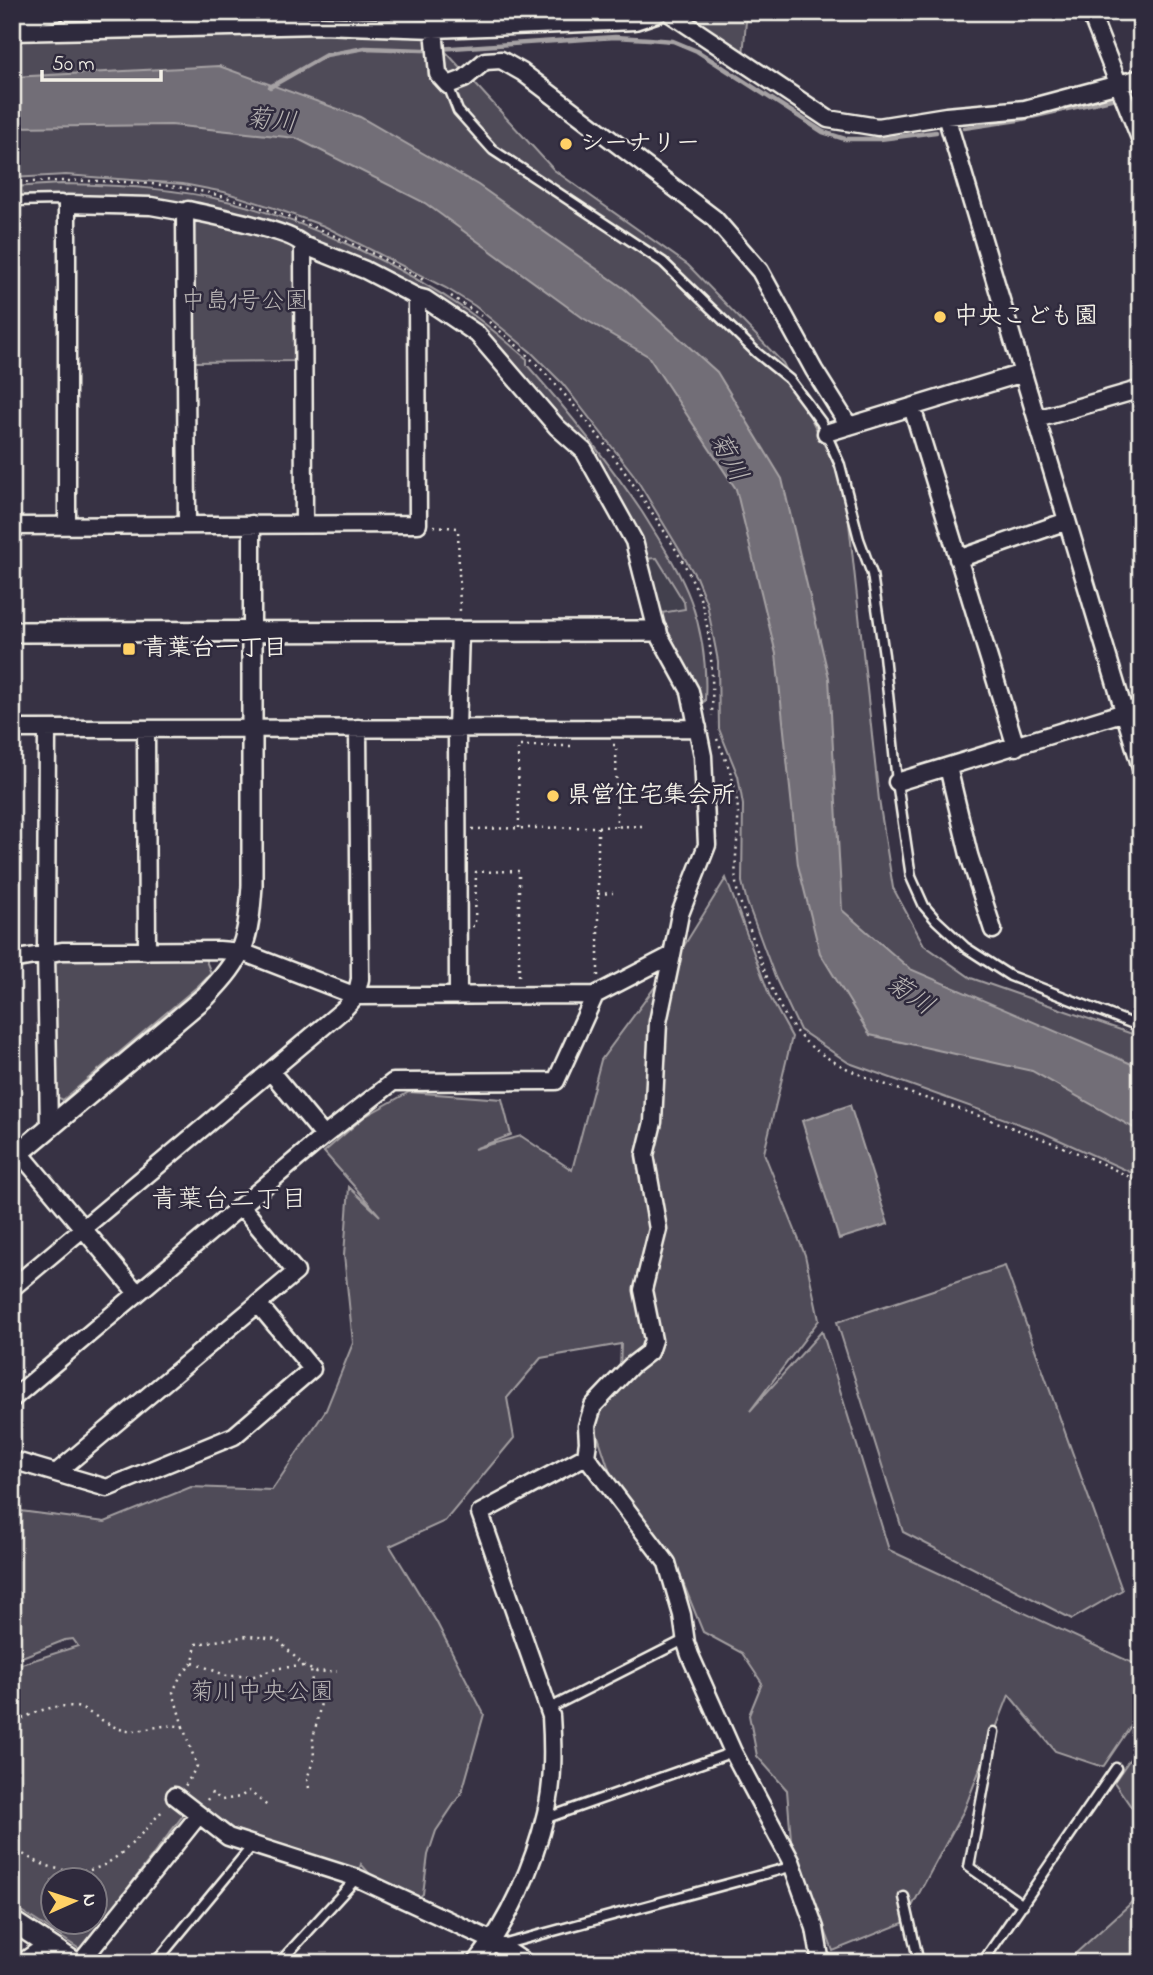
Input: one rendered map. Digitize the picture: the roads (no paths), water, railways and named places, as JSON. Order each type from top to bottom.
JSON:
[{"type":"street","points":[[12,20],[57,12]]},
{"type":"street","points":[[12,33],[321,25],[434,29],[635,21],[662,12]]},
{"type":"street","points":[[668,12],[828,119],[878,127],[946,116],[1025,109],[1122,93],[1141,78]]},
{"type":"street","points":[[1090,12],[1141,141]]},
{"type":"street","points":[[434,29],[438,74],[448,85],[464,79],[485,61],[501,60],[522,72],[714,218],[760,271],[814,370],[849,426]]},
{"type":"street","points":[[946,116],[1141,768]]},
{"type":"street","points":[[67,525],[67,204],[152,206],[186,212],[188,210],[281,232],[303,245],[365,270],[425,299],[477,334],[557,427],[584,451],[634,541],[657,631],[690,691],[703,756],[707,845],[680,914],[657,1022],[653,1122],[645,1155],[658,1229],[643,1290],[653,1340],[649,1352],[631,1366],[593,1406],[587,1426],[586,1456],[667,1563],[690,1655],[733,1752],[794,1866],[815,1928],[821,1963]]},
{"type":"street","points":[[186,212],[187,524]]},
{"type":"street","points":[[303,245],[304,524]]},
{"type":"street","points":[[12,526],[418,524],[417,297]]},
{"type":"street","points":[[826,433],[1023,373]]},
{"type":"street","points":[[1037,419],[1141,389]]},
{"type":"street","points":[[912,407],[1016,747]]},
{"type":"street","points":[[958,559],[1067,521]]},
{"type":"street","points":[[137,1293],[16,1156],[206,996],[226,975],[242,952],[249,922],[252,887],[252,524]]},
{"type":"street","points":[[458,996],[457,728],[460,631]]},
{"type":"street","points":[[12,632],[657,631]]},
{"type":"street","points":[[897,782],[1141,707]]},
{"type":"street","points":[[12,729],[698,728]]},
{"type":"street","points":[[47,729],[46,952],[49,1128]]},
{"type":"street","points":[[146,729],[147,951]]},
{"type":"street","points":[[12,1288],[271,1072],[356,996],[360,979],[358,729]]},
{"type":"street","points":[[948,768],[969,855],[993,930]]},
{"type":"street","points":[[12,960],[46,952],[242,952],[356,996],[458,996],[597,988],[672,955]]},
{"type":"street","points":[[12,1399],[324,1136],[393,1082],[556,1080],[597,988]]},
{"type":"street","points":[[271,1072],[324,1136]]},
{"type":"street","points":[[56,1473],[296,1272],[242,1207]]},
{"type":"street","points":[[12,1460],[107,1488],[234,1436],[312,1369],[258,1304]]},
{"type":"street","points":[[476,1963],[496,1943],[534,1852],[544,1819],[552,1741],[548,1709],[480,1513],[586,1456]]},
{"type":"street","points":[[175,1796],[228,1837],[357,1878],[496,1943],[526,1963]]},
{"type":"street","points":[[12,1921],[78,1963],[198,1816]]},
{"type":"street","points":[[21,1963],[48,1944]]},
{"type":"lane","points":[[448,85],[458,111],[493,150],[663,262],[757,353],[789,379],[821,422],[840,465],[859,539],[872,574],[911,877],[924,906],[965,947],[1010,976],[1141,1027]]},
{"type":"lane","points":[[12,201],[61,200],[67,204]]},
{"type":"lane","points":[[548,1709],[686,1639]]},
{"type":"lane","points":[[994,1732],[969,1867],[1023,1905]]},
{"type":"lane","points":[[544,1819],[733,1752]]},
{"type":"lane","points":[[982,1963],[1116,1768]]},
{"type":"lane","points":[[155,1963],[252,1846]]},
{"type":"lane","points":[[496,1943],[794,1866]]},
{"type":"lane","points":[[279,1963],[357,1878]]},
{"type":"lane","points":[[904,1897],[919,1963]]},
{"type":"water","name":"菊川","points":[[219,66],[360,117],[478,185],[625,289],[717,372],[782,479],[829,678],[842,910],[910,969],[1141,1068],[1141,1132],[1032,1071],[870,1035],[820,953],[798,865],[776,654],[736,489],[648,356],[583,318],[425,203],[296,138],[171,125],[12,127],[12,77]]},
{"type":"water","points":[[850,1105],[888,1224],[839,1239],[802,1121]]},
{"type":"waterway","points":[[270,87],[326,55],[365,48],[423,50],[615,37],[649,39],[673,41],[697,51],[823,132],[845,139],[880,139],[936,132]]},
{"type":"waterway","points":[[1128,95],[1141,91]]},
{"type":"waterway","points":[[964,128],[1018,120],[1120,97]]},
{"type":"place","name":"シーナリー","points":[[566,144]]},
{"type":"place","name":"中央こども園","points":[[940,317]]},
{"type":"place","name":"青葉台一丁目","points":[[129,649]]},
{"type":"place","name":"県営住宅集会所","points":[[553,796]]},
{"type":"district","name":"青葉台二丁目","points":[[229,1201]]},
{"type":"park label","name":"中島1号公園","points":[[245,302]]},
{"type":"park label","name":"菊川中央公園","points":[[262,1693]]}]
